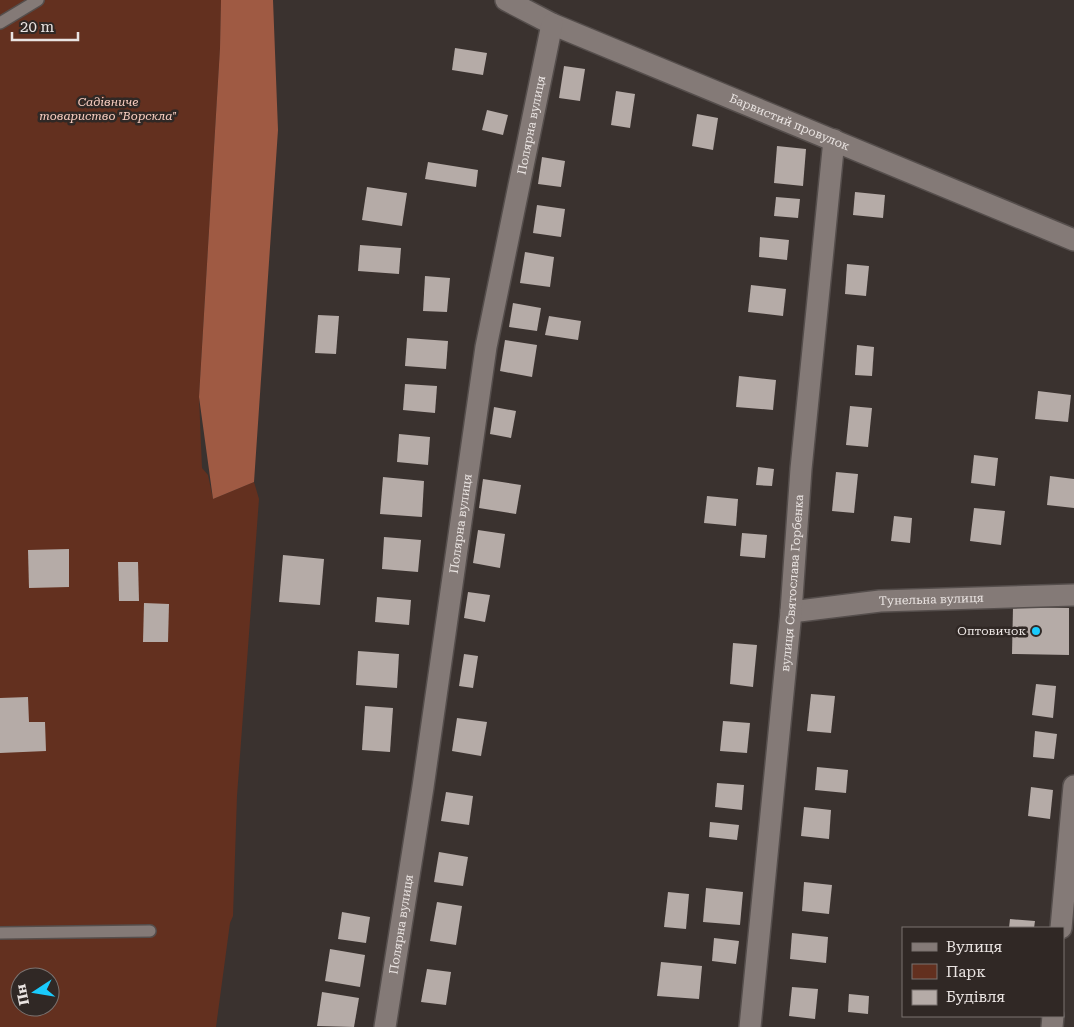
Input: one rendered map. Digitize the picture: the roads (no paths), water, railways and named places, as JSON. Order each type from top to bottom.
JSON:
[{"type":"street","name":"Барвистий провулок","points":[[506,0],[552,24],[1074,240]]},
{"type":"street","name":"Полярна вулиця","points":[[385,1027],[423,787],[486,347],[552,24]]},
{"type":"street","name":"вулиця Святослава Горбенка","points":[[750,1027],[791,612],[802,459],[834,140]]},
{"type":"street","name":"Тунельна вулиця","points":[[791,612],[880,601],[1074,595]]},
{"type":"street","points":[[1061,927],[1071,856],[1074,786]]},
{"type":"lane","points":[[0,23],[38,0]]},
{"type":"lane","points":[[0,933],[150,931]]},
{"type":"place","name":"Оптовичок","points":[[1036,631]]},
{"type":"park label","name":"Садівниче товариство \"Ворскла\"","points":[[108,109]]}]
